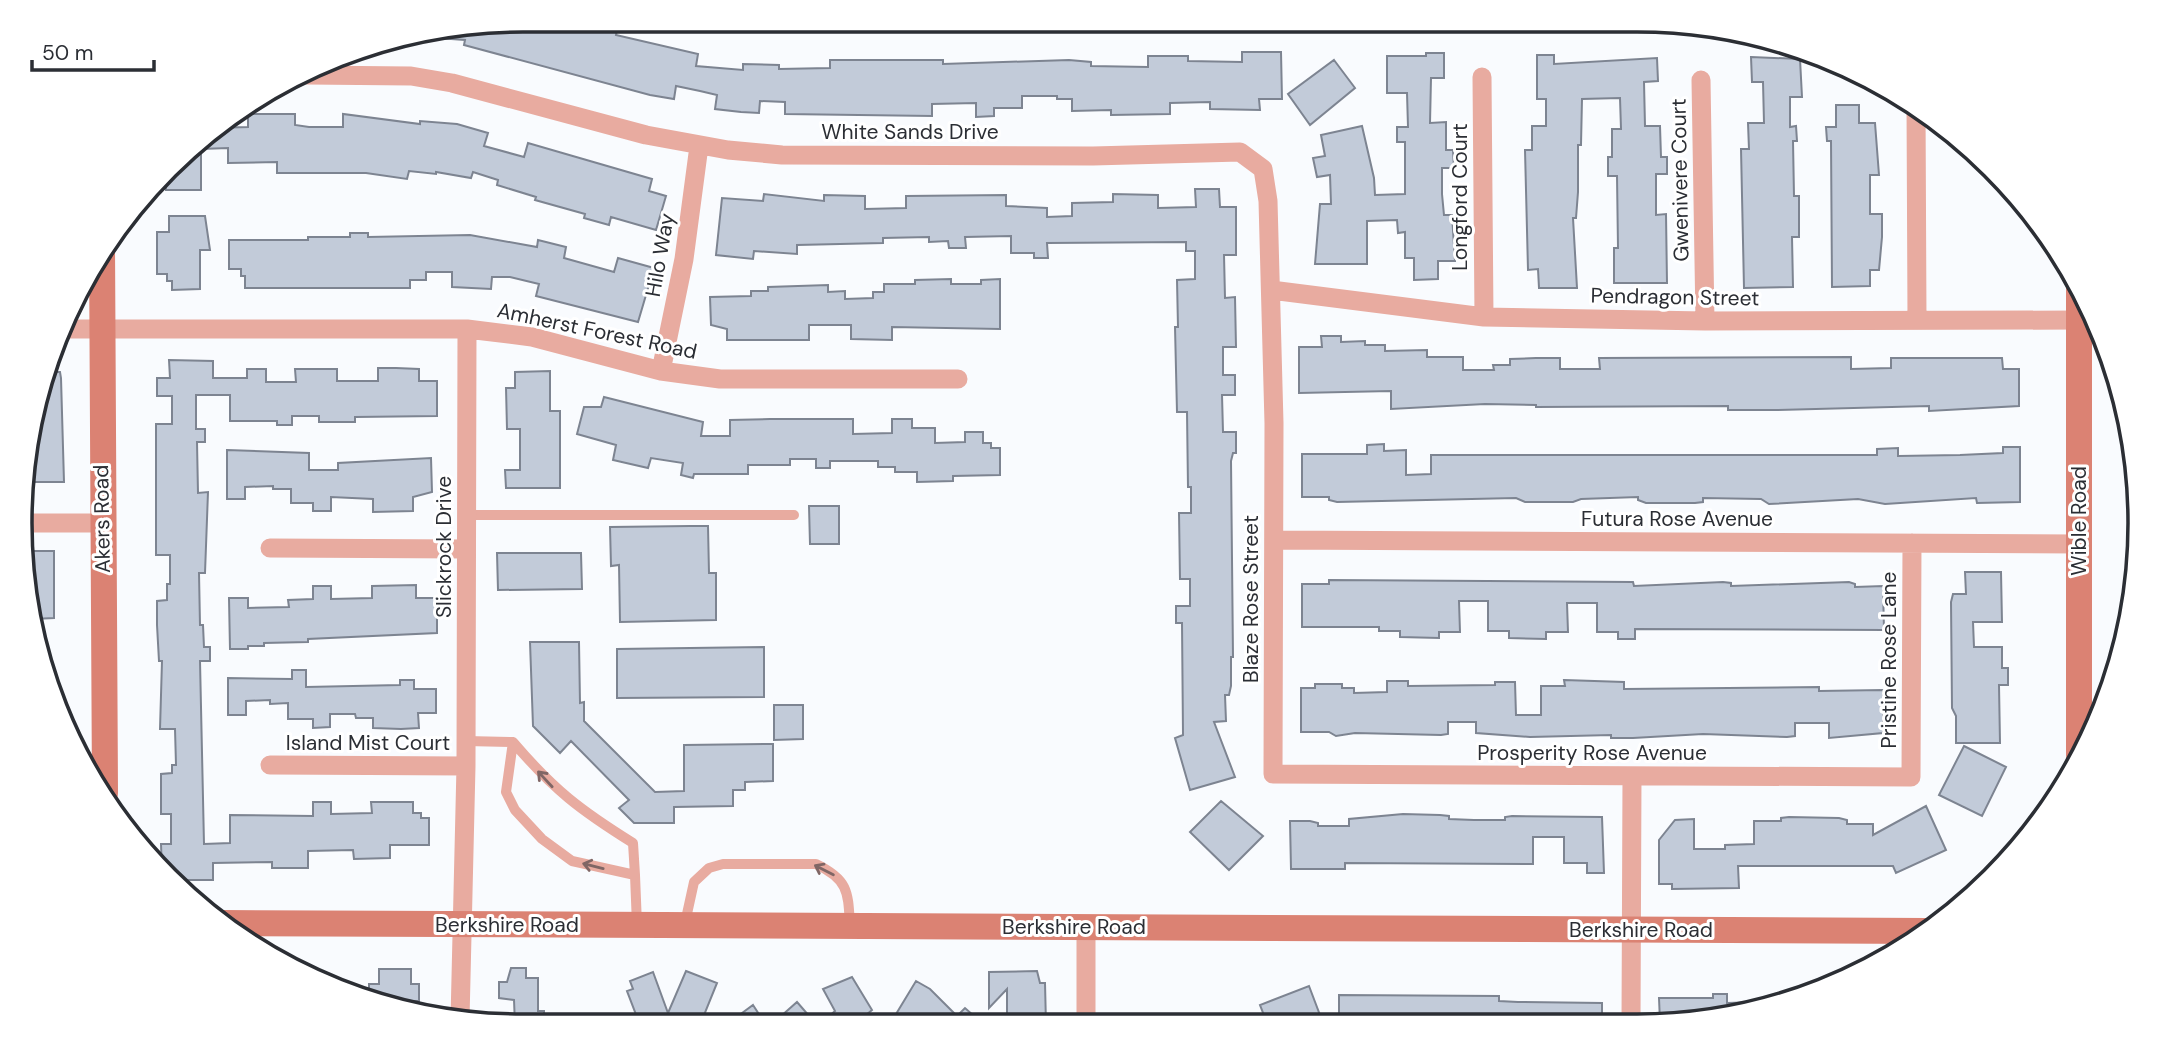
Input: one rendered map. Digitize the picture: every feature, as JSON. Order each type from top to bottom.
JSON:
[{"type":"street","name":"White Sands Drive","points":[[321,75],[411,76],[452,83],[699,146],[782,155],[1240,152],[1263,169],[1268,201],[1274,423]]},
{"type":"street","name":"Longford Court","points":[[1482,77],[1484,317]]},
{"type":"street","name":"Gwenivere Court","points":[[1701,80],[1705,321]]},
{"type":"street","points":[[1916,118],[1917,320]]},
{"type":"street","name":"Hilo Way","points":[[661,370],[684,259],[699,146]]},
{"type":"street","name":"Akers Road","points":[[101,270],[105,781]]},
{"type":"street","name":"Pendragon Street","points":[[1271,290],[1484,317],[1705,321],[2079,320]]},
{"type":"street","name":"Wible Road","points":[[2079,307],[2079,738]]},
{"type":"street","name":"Amherst Forest Road","points":[[72,329],[467,329],[532,337],[661,370],[720,379],[958,379]]},
{"type":"street","name":"Slickrock Drive","points":[[460,1009],[460,924],[466,766],[467,329]]},
{"type":"street","name":"Blaze Rose Street","points":[[1273,774],[1274,423]]},
{"type":"street","points":[[32,523],[103,523]]},
{"type":"street","name":"Futura Rose Avenue","points":[[1274,540],[2079,544]]},
{"type":"street","name":"Pristine Rose Lane","points":[[1911,778],[1912,543]]},
{"type":"street","points":[[270,548],[466,549]]},
{"type":"street","name":"Island Mist Court","points":[[270,765],[466,766]]},
{"type":"street","name":"Prosperity Rose Avenue","points":[[1273,774],[1911,778]]},
{"type":"street","points":[[1631,1014],[1632,776]]},
{"type":"street","name":"Berkshire Road","points":[[239,923],[1910,931]]},
{"type":"street","points":[[1086,927],[1086,1014]]},
{"type":"lane","points":[[466,515],[794,515]]},
{"type":"lane","points":[[466,740],[513,742],[556,790],[580,810],[633,843],[637,925]]},
{"type":"lane","points":[[513,742],[506,792],[514,810],[542,839],[572,861],[635,875]]},
{"type":"lane","points":[[684,926],[694,882],[709,869],[723,864],[816,864],[829,870],[845,884],[850,926]]},
{"type":"building","points":[[617,32],[616,35],[698,54],[696,66],[743,70],[743,64],[779,65],[779,69],[830,68],[830,60],[943,60],[943,64],[1069,60],[1091,62],[1091,66],[1148,67],[1148,56],[1188,56],[1188,61],[1242,62],[1242,52],[1281,52],[1282,99],[1259,99],[1260,110],[1210,109],[1210,102],[1170,103],[1170,114],[1111,115],[1111,110],[1072,111],[1072,99],[1057,99],[1057,96],[1022,96],[1022,108],[994,108],[994,116],[976,117],[976,103],[932,104],[932,116],[785,114],[785,102],[760,101],[759,113],[741,112],[715,109],[717,95],[676,86],[674,99],[650,95],[464,45],[465,40],[443,38],[490,33]]},
{"type":"building","points":[[1426,53],[1444,53],[1444,78],[1431,78],[1430,123],[1446,122],[1446,150],[1453,150],[1454,168],[1442,168],[1442,194],[1444,215],[1452,215],[1455,261],[1438,261],[1438,279],[1414,280],[1414,258],[1405,258],[1405,232],[1398,233],[1397,220],[1367,221],[1367,264],[1315,264],[1320,204],[1331,204],[1330,175],[1317,177],[1313,158],[1325,156],[1321,135],[1362,126],[1374,178],[1375,195],[1405,194],[1405,142],[1397,142],[1397,127],[1408,127],[1407,93],[1387,93],[1387,56],[1426,56]]},
{"type":"building","points":[[1537,55],[1554,55],[1554,64],[1657,58],[1658,81],[1644,82],[1645,126],[1660,126],[1661,157],[1667,157],[1667,174],[1656,174],[1656,215],[1666,214],[1667,283],[1614,283],[1614,248],[1618,248],[1617,176],[1608,176],[1608,157],[1612,157],[1612,129],[1621,129],[1620,98],[1582,99],[1578,192],[1576,218],[1573,218],[1577,288],[1539,288],[1538,269],[1528,270],[1525,150],[1532,150],[1532,126],[1546,126],[1546,99],[1537,99]]},
{"type":"building","points":[[1751,57],[1800,60],[1802,97],[1790,97],[1790,127],[1796,126],[1797,141],[1793,141],[1794,196],[1799,196],[1799,237],[1792,237],[1793,287],[1744,288],[1741,149],[1749,149],[1748,123],[1764,123],[1763,82],[1752,82]]},
{"type":"building","points":[[1334,60],[1355,88],[1310,125],[1288,94]]},
{"type":"building","points":[[1836,105],[1859,105],[1859,123],[1875,123],[1879,175],[1870,175],[1870,214],[1882,214],[1882,237],[1879,270],[1870,270],[1870,286],[1832,287],[1831,141],[1827,141],[1826,127],[1836,127]]},
{"type":"building","points":[[250,114],[295,114],[295,125],[309,127],[343,127],[343,114],[420,124],[420,121],[457,124],[488,133],[484,146],[524,157],[528,143],[652,179],[649,191],[666,196],[656,230],[611,217],[609,225],[584,218],[585,214],[535,200],[536,197],[497,185],[498,180],[473,172],[471,178],[409,171],[407,179],[366,173],[277,173],[277,162],[228,163],[228,148],[204,149],[232,127],[248,127]]},
{"type":"building","points":[[201,151],[201,190],[166,190],[166,185]]},
{"type":"building","points":[[1195,189],[1219,189],[1220,207],[1236,207],[1236,255],[1224,255],[1225,298],[1235,297],[1236,347],[1223,347],[1223,375],[1235,375],[1235,395],[1222,395],[1223,432],[1236,432],[1236,453],[1233,453],[1231,461],[1233,657],[1231,686],[1229,695],[1225,695],[1226,721],[1214,722],[1235,777],[1190,790],[1175,738],[1183,735],[1182,623],[1176,623],[1176,606],[1190,606],[1190,579],[1180,579],[1179,513],[1191,513],[1191,487],[1188,487],[1187,412],[1177,412],[1175,327],[1178,327],[1177,280],[1195,279],[1195,251],[1186,251],[1186,242],[1047,243],[1048,258],[1034,258],[1034,253],[1011,253],[1011,236],[965,237],[966,248],[949,248],[948,241],[929,242],[929,237],[883,238],[883,243],[797,245],[797,254],[754,251],[753,259],[716,255],[722,198],[763,201],[764,194],[824,201],[824,195],[865,196],[865,209],[906,208],[906,196],[1006,195],[1006,206],[1047,208],[1047,217],[1072,216],[1072,203],[1113,202],[1113,194],[1158,195],[1158,208],[1196,207]]},
{"type":"building","points":[[169,216],[205,216],[210,250],[200,250],[200,289],[172,290],[172,281],[167,281],[167,274],[157,274],[157,232],[169,232]]},
{"type":"building","points":[[350,233],[368,233],[368,237],[470,235],[537,247],[538,240],[566,247],[564,258],[614,272],[618,258],[654,268],[638,322],[536,296],[539,284],[510,277],[492,277],[491,289],[452,287],[452,272],[426,272],[426,280],[410,280],[410,288],[245,288],[245,276],[241,276],[241,269],[229,269],[229,240],[308,240],[308,237],[350,237]]},
{"type":"building","points":[[951,279],[951,284],[981,284],[981,280],[1000,279],[1000,329],[892,327],[892,340],[851,339],[851,325],[809,325],[809,340],[727,340],[727,329],[711,325],[710,297],[751,296],[751,291],[768,291],[768,287],[828,285],[828,292],[845,291],[845,299],[873,298],[873,292],[884,292],[884,284],[915,284],[915,280]]},
{"type":"building","points":[[1321,336],[1341,336],[1341,342],[1365,341],[1365,345],[1385,345],[1385,351],[1427,350],[1427,357],[1463,357],[1463,370],[1494,370],[1493,365],[1510,365],[1510,359],[1536,358],[1560,358],[1560,369],[1600,369],[1599,358],[1851,357],[1851,369],[1891,368],[1891,358],[2002,358],[2003,369],[2019,369],[2019,406],[1929,411],[1929,406],[1728,410],[1728,406],[1536,407],[1485,404],[1391,409],[1391,391],[1299,393],[1299,347],[1322,347]]},
{"type":"building","points":[[169,360],[213,361],[213,378],[247,378],[247,369],[266,369],[266,382],[296,382],[295,369],[337,369],[337,381],[378,381],[378,368],[396,368],[419,369],[419,381],[437,381],[437,416],[355,417],[355,422],[319,422],[319,416],[292,416],[292,425],[277,425],[277,421],[230,421],[230,395],[196,395],[196,429],[205,429],[205,442],[197,442],[198,493],[208,492],[205,573],[199,573],[200,625],[203,625],[204,647],[210,647],[210,661],[200,661],[204,844],[230,843],[230,815],[313,816],[313,802],[331,802],[331,814],[372,813],[371,802],[413,802],[413,813],[421,813],[421,818],[429,818],[429,845],[390,845],[390,858],[354,859],[353,850],[308,851],[308,868],[272,868],[272,862],[213,863],[213,880],[186,880],[161,855],[161,844],[171,844],[171,814],[161,814],[161,774],[172,773],[172,765],[176,765],[175,729],[160,729],[162,661],[159,661],[157,601],[167,600],[170,555],[156,555],[156,424],[172,424],[172,396],[157,396],[157,378],[170,378]]},
{"type":"building","points":[[550,371],[550,411],[560,411],[560,488],[506,488],[505,470],[520,470],[520,429],[507,429],[506,388],[515,388],[515,372]]},
{"type":"building","points":[[56,372],[60,372],[61,378],[64,482],[34,482],[41,427]]},
{"type":"building","points":[[604,397],[703,422],[701,436],[730,436],[730,420],[770,419],[853,419],[853,434],[892,433],[892,419],[912,419],[912,428],[935,428],[935,443],[965,442],[965,432],[983,432],[983,443],[991,443],[991,448],[1000,448],[1000,475],[953,476],[953,481],[917,482],[917,472],[895,472],[895,467],[878,467],[878,461],[830,461],[830,468],[816,468],[816,459],[790,459],[790,465],[748,465],[748,474],[694,474],[693,478],[681,475],[683,463],[651,458],[648,468],[613,460],[616,445],[577,434],[584,407],[601,407]]},
{"type":"building","points":[[1384,444],[1384,451],[1406,450],[1406,475],[1431,474],[1431,455],[1877,455],[1877,449],[1898,448],[1898,456],[2003,453],[2003,447],[2020,447],[2020,502],[1977,503],[1976,498],[1885,504],[1858,499],[1769,504],[1761,499],[1703,498],[1703,502],[1695,503],[1646,503],[1638,500],[1638,497],[1581,499],[1573,502],[1525,502],[1516,498],[1337,502],[1329,500],[1329,497],[1302,497],[1302,454],[1367,454],[1367,445]]},
{"type":"building","points":[[227,450],[309,453],[309,470],[338,470],[338,463],[431,458],[432,492],[413,497],[413,511],[373,512],[373,499],[331,497],[331,511],[313,511],[313,503],[291,503],[291,489],[273,489],[273,486],[245,487],[245,499],[227,499]]},
{"type":"building","points":[[809,506],[839,506],[839,544],[810,544]]},
{"type":"building","points":[[708,526],[709,573],[716,573],[716,620],[620,622],[619,565],[611,566],[610,527]]},
{"type":"building","points":[[33,551],[54,551],[54,618],[41,619]]},
{"type":"building","points":[[497,553],[581,553],[582,589],[498,590]]},
{"type":"building","points":[[1965,572],[2001,572],[2002,622],[1973,622],[1974,647],[2002,647],[2002,668],[2008,668],[2008,685],[1999,685],[2000,743],[1956,743],[1956,716],[1952,708],[1951,602],[1953,594],[1966,594]]},
{"type":"building","points":[[1329,580],[1633,582],[1634,586],[1723,582],[1731,583],[1731,586],[1849,582],[1855,584],[1855,587],[1883,586],[1884,630],[1635,629],[1635,639],[1618,639],[1618,632],[1597,632],[1597,603],[1567,603],[1568,632],[1546,632],[1546,639],[1509,638],[1509,631],[1488,631],[1488,601],[1459,601],[1460,632],[1439,632],[1439,638],[1400,637],[1400,631],[1379,631],[1379,627],[1302,627],[1302,584],[1329,584]]},
{"type":"building","points":[[416,585],[416,598],[437,598],[437,633],[308,639],[308,642],[264,643],[264,646],[248,646],[248,649],[230,649],[229,598],[248,598],[248,608],[289,607],[288,600],[313,599],[313,586],[331,586],[331,599],[372,598],[372,586]]},
{"type":"building","points":[[530,642],[579,642],[580,703],[584,702],[584,721],[655,792],[684,791],[684,745],[773,744],[773,781],[745,782],[745,790],[733,790],[733,806],[674,807],[674,823],[634,823],[619,808],[629,800],[571,741],[560,753],[533,726]]},
{"type":"building","points":[[764,647],[764,697],[617,698],[617,649]]},
{"type":"building","points":[[292,670],[306,670],[306,687],[400,685],[400,680],[414,680],[414,689],[436,689],[436,713],[418,713],[419,728],[401,729],[373,728],[373,718],[356,718],[355,714],[330,714],[330,727],[313,728],[313,719],[288,719],[288,703],[270,704],[270,700],[246,701],[246,715],[228,715],[228,678],[292,679]]},
{"type":"building","points":[[1564,680],[1624,682],[1624,689],[1819,687],[1819,691],[1883,690],[1883,733],[1829,738],[1829,723],[1795,723],[1795,736],[1787,737],[1703,734],[1633,738],[1611,738],[1611,735],[1530,737],[1476,733],[1476,722],[1448,722],[1448,734],[1441,735],[1355,733],[1336,736],[1329,732],[1301,732],[1301,688],[1315,688],[1315,684],[1342,684],[1342,688],[1354,688],[1354,693],[1387,692],[1387,681],[1408,681],[1408,686],[1495,685],[1495,682],[1515,682],[1516,715],[1541,715],[1541,686],[1565,686]]},
{"type":"building","points":[[774,705],[803,705],[803,739],[774,740]]},
{"type":"building","points":[[1964,746],[2006,767],[1982,816],[1939,795]]},
{"type":"building","points":[[1221,801],[1263,836],[1229,870],[1190,832]]},
{"type":"building","points":[[1926,806],[1946,850],[1896,873],[1893,866],[1738,866],[1739,888],[1672,889],[1672,884],[1659,884],[1659,840],[1675,820],[1694,819],[1694,849],[1725,849],[1725,845],[1754,844],[1754,821],[1781,821],[1781,818],[1789,817],[1839,818],[1847,820],[1847,824],[1873,824],[1873,835]]},
{"type":"building","points":[[1403,814],[1440,815],[1449,816],[1449,819],[1474,820],[1505,820],[1505,817],[1512,816],[1602,817],[1604,873],[1587,873],[1587,863],[1564,863],[1564,837],[1533,837],[1533,864],[1345,863],[1345,869],[1291,869],[1290,821],[1310,821],[1318,823],[1318,826],[1349,826],[1349,819]]},
{"type":"building","points":[[511,968],[526,968],[526,978],[538,978],[538,1011],[544,1011],[544,1014],[515,1014],[514,1000],[499,998],[499,982],[507,982]]},
{"type":"building","points":[[379,969],[411,969],[411,984],[419,984],[419,1001],[369,988],[369,984],[379,984]]},
{"type":"building","points":[[686,971],[717,983],[704,1014],[636,1014],[627,991],[633,989],[630,981],[653,972],[668,1013]]},
{"type":"building","points":[[1037,971],[1040,983],[1045,983],[1046,1014],[1007,1014],[1007,989],[989,1008],[989,972]]},
{"type":"building","points":[[852,977],[872,1010],[867,1014],[832,1014],[835,1011],[823,989]]},
{"type":"building","points":[[916,981],[930,989],[955,1014],[896,1014]]},
{"type":"building","points":[[1309,986],[1320,1014],[1264,1014],[1260,1005]]},
{"type":"building","points":[[1713,994],[1727,994],[1727,1003],[1740,1003],[1660,1013],[1659,998],[1713,998]]},
{"type":"building","points":[[1339,995],[1499,996],[1499,1001],[1602,1003],[1602,1014],[1339,1014]]},
{"type":"building","points":[[797,1002],[807,1014],[783,1014]]},
{"type":"building","points":[[753,1005],[759,1014],[741,1014]]},
{"type":"building","points":[[965,1008],[972,1014],[959,1014]]}]
